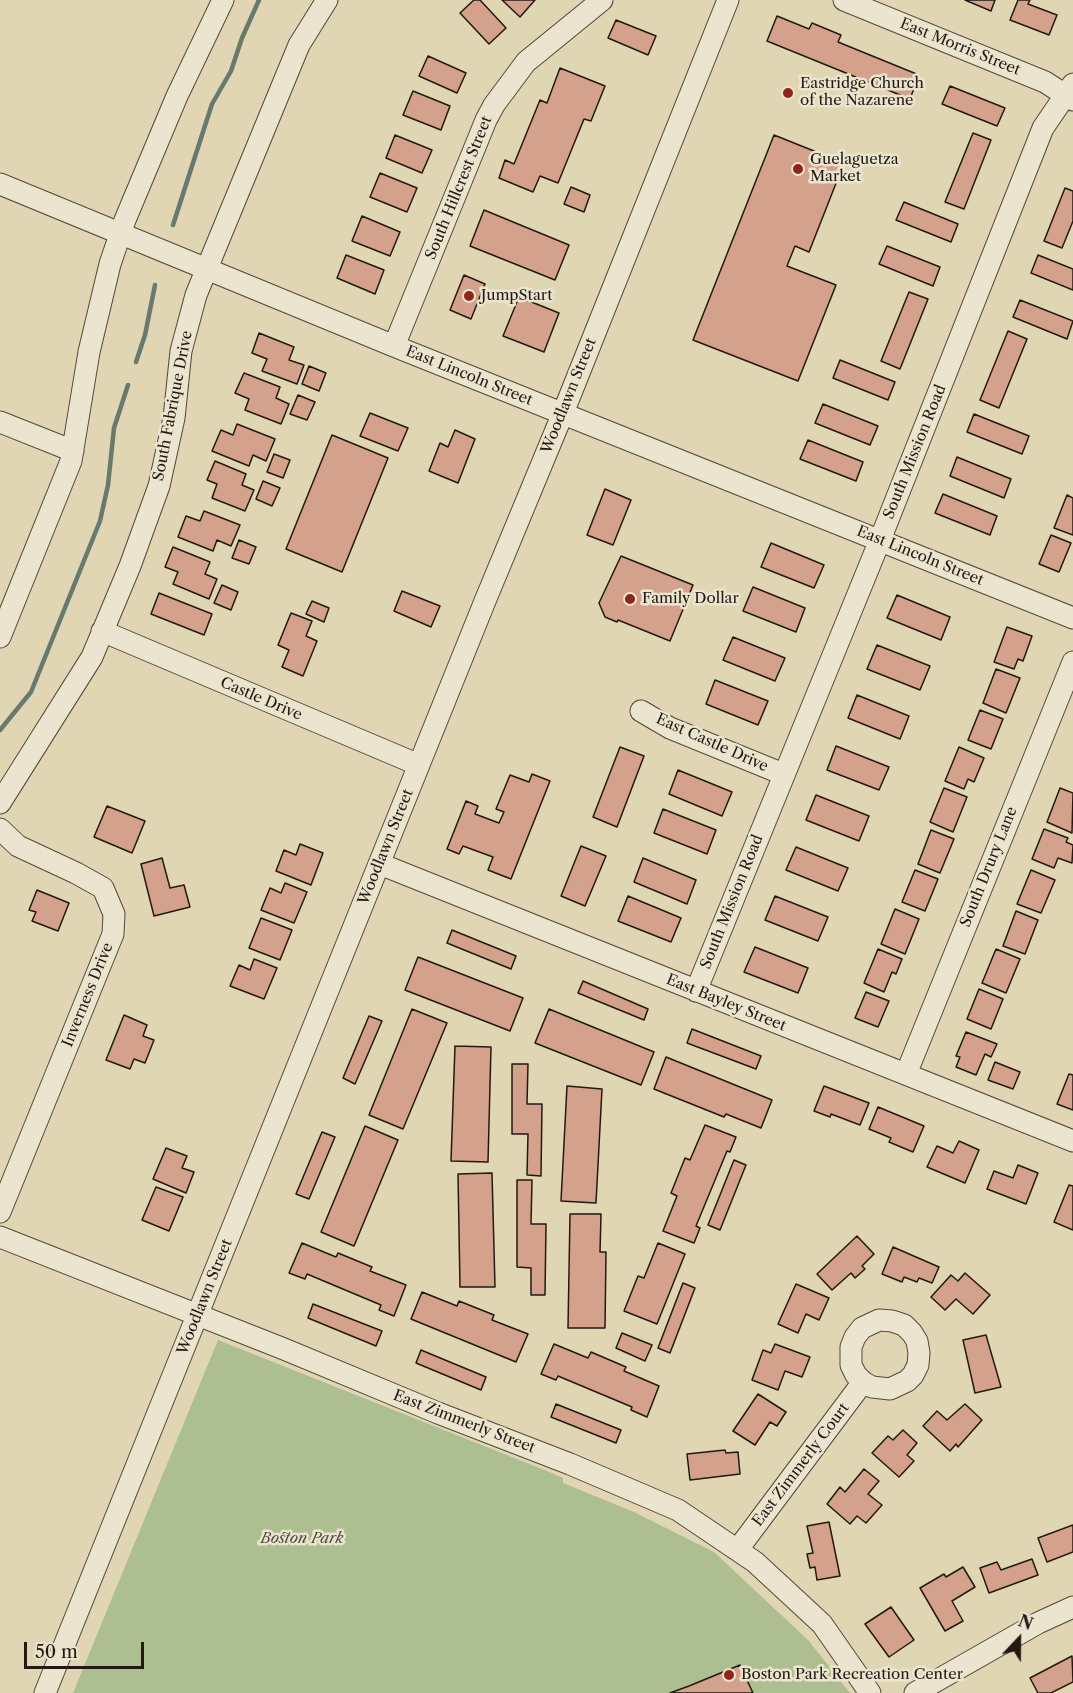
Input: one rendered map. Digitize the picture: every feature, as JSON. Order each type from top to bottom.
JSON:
[{"type":"street","points":[[0,637],[71,461],[89,352],[110,264],[177,96],[223,0]]},
{"type":"street","name":"South Fabrique Drive","points":[[0,803],[92,657],[159,486],[174,418],[181,351],[196,295],[299,45],[327,0]]},
{"type":"street","name":"South Hillcrest Street","points":[[394,346],[494,105],[532,56],[602,0]]},
{"type":"street","name":"Woodlawn Street","points":[[45,1693],[728,0]]},
{"type":"street","name":"East Morris Street","points":[[844,0],[1070,92]]},
{"type":"street","name":"South Mission Road","points":[[696,991],[880,540],[1043,128],[1070,92]]},
{"type":"street","name":"East Lincoln Street","points":[[0,184],[394,346],[1073,618]]},
{"type":"street","points":[[0,422],[73,451]]},
{"type":"street","name":"Castle Drive","points":[[102,631],[419,765]]},
{"type":"street","name":"South Drury Lane","points":[[906,1074],[1073,662]]},
{"type":"street","name":"East Castle Drive","points":[[641,711],[670,728],[783,774]]},
{"type":"street","name":"Inverness Drive","points":[[0,829],[18,846],[103,888],[114,914],[113,934],[0,1212]]},
{"type":"street","name":"East Bayley Street","points":[[380,864],[1073,1141]]},
{"type":"street","name":"East Zimmerly Street","points":[[0,1236],[570,1464],[678,1510],[755,1562],[822,1624],[870,1693]]},
{"type":"street","name":"East Zimmerly Court","points":[[738,1549],[863,1382]]},
{"type":"street","points":[[915,1693],[1038,1623],[1073,1607]]},
{"type":"green space","name":"Boston Park","points":[[218,1340],[552,1473],[563,1478],[563,1483],[634,1512],[714,1552],[809,1641],[850,1693],[73,1693]]},
{"type":"building","points":[[474,0],[480,0],[506,28],[489,44],[460,13]]},
{"type":"building","points":[[502,0],[535,0],[520,17]]},
{"type":"building","points":[[965,0],[995,0],[991,11]]},
{"type":"building","points":[[1018,0],[1030,0],[1028,4],[1057,15],[1049,35],[1010,20]]},
{"type":"building","points":[[777,16],[809,29],[812,23],[841,35],[838,42],[919,75],[910,99],[767,41]]},
{"type":"building","points":[[616,20],[656,36],[648,55],[608,38]]},
{"type":"building","points":[[428,56],[466,73],[457,93],[419,76]]},
{"type":"building","points":[[560,68],[605,86],[591,121],[584,119],[558,183],[540,176],[533,192],[499,178],[505,160],[514,164],[540,100],[547,103]]},
{"type":"building","points":[[950,86],[1005,108],[997,126],[942,104]]},
{"type":"building","points":[[413,91],[450,106],[441,130],[403,115]]},
{"type":"building","points":[[973,133],[991,140],[964,209],[945,202]]},
{"type":"building","points":[[395,135],[432,150],[422,173],[386,158]]},
{"type":"building","points":[[774,135],[844,163],[809,252],[795,246],[787,266],[836,285],[798,381],[693,340]]},
{"type":"building","points":[[380,173],[417,188],[407,212],[370,197]]},
{"type":"building","points":[[571,187],[590,195],[584,212],[564,204]]},
{"type":"building","points":[[1065,188],[1073,191],[1073,221],[1062,248],[1044,241]]},
{"type":"building","points":[[904,202],[958,224],[951,242],[896,220]]},
{"type":"building","points":[[484,210],[569,245],[555,280],[470,246]]},
{"type":"building","points":[[362,216],[400,232],[390,256],[352,241]]},
{"type":"building","points":[[887,246],[940,267],[933,286],[879,264]]},
{"type":"building","points":[[346,255],[384,270],[375,294],[337,278]]},
{"type":"building","points":[[1038,255],[1073,269],[1073,290],[1031,273]]},
{"type":"building","points":[[464,275],[485,284],[471,319],[450,310]]},
{"type":"building","points":[[909,292],[928,299],[900,369],[881,361]]},
{"type":"building","points":[[519,297],[559,313],[544,352],[503,336]]},
{"type":"building","points":[[1020,300],[1073,321],[1067,339],[1013,317]]},
{"type":"building","points":[[1008,331],[1027,339],[999,408],[980,400]]},
{"type":"building","points":[[259,333],[294,347],[289,360],[304,365],[297,384],[262,371],[267,359],[252,353]]},
{"type":"building","points":[[840,360],[895,382],[888,400],[833,378]]},
{"type":"building","points":[[309,366],[326,373],[319,391],[302,384]]},
{"type":"building","points":[[244,373],[280,387],[276,398],[289,404],[281,424],[245,410],[249,399],[235,393]]},
{"type":"building","points":[[298,395],[315,402],[307,420],[290,414]]},
{"type":"building","points":[[823,404],[878,426],[870,445],[815,423]]},
{"type":"building","points":[[370,413],[408,428],[398,451],[360,436]]},
{"type":"building","points":[[974,414],[1029,436],[1022,454],[967,432]]},
{"type":"building","points":[[237,424],[275,439],[266,461],[253,455],[249,466],[212,451],[221,430],[233,435]]},
{"type":"building","points":[[455,430],[475,439],[458,483],[429,471],[440,443],[448,447]]},
{"type":"building","points":[[332,435],[388,458],[342,572],[286,549]]},
{"type":"building","points":[[808,440],[863,462],[856,481],[800,459]]},
{"type":"building","points":[[274,454],[290,460],[283,478],[267,472]]},
{"type":"building","points":[[957,457],[1011,479],[1004,498],[950,476]]},
{"type":"building","points":[[215,461],[246,474],[242,485],[254,490],[245,511],[212,498],[217,484],[207,480]]},
{"type":"building","points":[[263,481],[280,488],[272,506],[256,499]]},
{"type":"building","points":[[605,489],[631,500],[613,545],[587,535]]},
{"type":"building","points":[[943,494],[997,516],[990,535],[935,513]]},
{"type":"building","points":[[1067,495],[1073,498],[1073,535],[1054,528]]},
{"type":"building","points":[[204,511],[240,525],[231,546],[217,540],[213,551],[178,537],[186,516],[200,521]]},
{"type":"building","points":[[1051,535],[1071,543],[1059,572],[1039,564]]},
{"type":"building","points":[[239,540],[256,547],[249,564],[232,558]]},
{"type":"building","points":[[771,543],[824,565],[814,588],[761,567]]},
{"type":"building","points":[[173,547],[210,562],[205,574],[217,579],[209,599],[173,584],[178,572],[165,567]]},
{"type":"building","points":[[621,556],[693,585],[670,641],[605,617],[599,603]]},
{"type":"building","points":[[222,585],[238,592],[231,610],[214,603]]},
{"type":"building","points":[[753,587],[805,608],[796,632],[743,611]]},
{"type":"building","points":[[402,591],[440,606],[431,627],[394,611]]},
{"type":"building","points":[[159,593],[212,614],[204,635],[151,614]]},
{"type":"building","points":[[897,595],[950,617],[941,640],[887,618]]},
{"type":"building","points":[[312,601],[329,608],[324,622],[306,614]]},
{"type":"building","points":[[291,613],[312,621],[306,636],[317,641],[303,676],[282,667],[289,650],[278,645]]},
{"type":"building","points":[[1007,627],[1032,636],[1023,661],[1018,659],[1014,669],[994,662]]},
{"type":"building","points":[[733,637],[785,658],[775,681],[723,660]]},
{"type":"building","points":[[877,645],[930,666],[920,690],[867,669]]},
{"type":"building","points":[[996,669],[1020,678],[1006,713],[983,703]]},
{"type":"building","points":[[715,680],[768,701],[758,725],[706,704]]},
{"type":"building","points":[[857,695],[909,716],[900,739],[848,718]]},
{"type":"building","points":[[980,710],[1003,719],[991,749],[968,740]]},
{"type":"building","points":[[836,746],[889,767],[879,790],[827,770]]},
{"type":"building","points":[[620,747],[644,756],[617,827],[593,817]]},
{"type":"building","points":[[959,747],[984,758],[974,782],[968,779],[964,789],[945,781]]},
{"type":"building","points":[[678,770],[732,792],[722,816],[669,794]]},
{"type":"building","points":[[532,774],[550,781],[511,879],[488,870],[493,857],[463,846],[459,854],[447,849],[466,801],[478,806],[475,814],[499,823],[504,812],[496,809],[510,775],[529,782]]},
{"type":"building","points":[[944,788],[967,797],[953,832],[930,822]]},
{"type":"building","points":[[1060,788],[1073,793],[1072,833],[1047,822]]},
{"type":"building","points":[[816,795],[869,816],[859,841],[806,820]]},
{"type":"building","points":[[107,806],[145,821],[132,853],[94,837]]},
{"type":"building","points":[[663,809],[716,830],[707,854],[654,833]]},
{"type":"building","points":[[1044,829],[1068,838],[1066,842],[1073,845],[1072,863],[1058,858],[1054,868],[1032,859]]},
{"type":"building","points":[[931,830],[954,839],[940,873],[918,864]]},
{"type":"building","points":[[300,844],[323,853],[311,885],[276,871],[284,850],[296,855]]},
{"type":"building","points":[[581,846],[606,856],[585,906],[561,896]]},
{"type":"building","points":[[796,847],[848,868],[838,891],[786,870]]},
{"type":"building","points":[[162,858],[170,888],[184,885],[190,907],[154,916],[141,864]]},
{"type":"building","points":[[643,858],[696,880],[687,904],[634,882]]},
{"type":"building","points":[[915,870],[938,879],[925,911],[902,902]]},
{"type":"building","points":[[1031,870],[1055,880],[1041,913],[1017,904]]},
{"type":"building","points":[[285,883],[307,892],[294,923],[261,910],[270,888],[281,893]]},
{"type":"building","points":[[37,890],[69,903],[58,931],[32,921],[36,912],[29,910]]},
{"type":"building","points":[[628,896],[681,918],[671,942],[618,921]]},
{"type":"building","points":[[775,896],[828,917],[818,941],[765,920]]},
{"type":"building","points":[[895,909],[919,919],[905,954],[881,944]]},
{"type":"building","points":[[1016,911],[1038,920],[1025,954],[1003,946]]},
{"type":"building","points":[[261,918],[292,930],[280,960],[249,948]]},
{"type":"building","points":[[452,930],[516,956],[511,969],[447,943]]},
{"type":"building","points":[[755,947],[808,968],[798,993],[744,972]]},
{"type":"building","points":[[878,949],[902,959],[896,974],[892,972],[884,992],[864,983]]},
{"type":"building","points":[[996,949],[1020,959],[1006,993],[982,983]]},
{"type":"building","points":[[418,957],[523,998],[510,1031],[405,990]]},
{"type":"building","points":[[254,959],[277,968],[264,999],[230,986],[239,965],[250,970]]},
{"type":"building","points":[[583,981],[648,1009],[644,1020],[578,993]]},
{"type":"building","points":[[979,989],[1003,999],[991,1029],[967,1019]]},
{"type":"building","points":[[866,992],[889,1001],[878,1027],[855,1018]]},
{"type":"building","points":[[412,1009],[447,1023],[403,1129],[369,1115]]},
{"type":"building","points":[[549,1009],[654,1052],[641,1085],[535,1043]]},
{"type":"building","points":[[124,1015],[147,1025],[143,1036],[154,1040],[145,1063],[134,1059],[130,1069],[106,1060]]},
{"type":"building","points":[[369,1016],[382,1021],[355,1084],[343,1078]]},
{"type":"building","points":[[692,1029],[761,1056],[756,1069],[687,1043]]},
{"type":"building","points":[[966,1032],[997,1044],[991,1057],[985,1054],[976,1075],[956,1067],[960,1057],[956,1056]]},
{"type":"building","points":[[455,1046],[491,1047],[488,1162],[451,1161]]},
{"type":"building","points":[[666,1057],[772,1100],[761,1128],[726,1114],[724,1117],[654,1089]]},
{"type":"building","points":[[995,1062],[1020,1072],[1013,1089],[988,1080]]},
{"type":"building","points":[[512,1064],[528,1064],[527,1104],[542,1104],[541,1176],[527,1175],[528,1134],[512,1134]]},
{"type":"building","points":[[1069,1074],[1073,1075],[1073,1110],[1057,1104]]},
{"type":"building","points":[[567,1086],[602,1089],[596,1203],[561,1201]]},
{"type":"building","points":[[824,1086],[869,1103],[860,1125],[831,1114],[830,1117],[814,1111]]},
{"type":"building","points":[[878,1107],[924,1126],[913,1152],[889,1142],[891,1138],[869,1129]]},
{"type":"building","points":[[705,1125],[736,1137],[730,1152],[727,1151],[696,1226],[700,1228],[694,1243],[663,1231],[677,1196],[671,1193],[685,1158],[690,1160]]},
{"type":"building","points":[[365,1126],[398,1140],[354,1246],[321,1232]]},
{"type":"building","points":[[322,1132],[335,1137],[309,1199],[296,1194]]},
{"type":"building","points":[[959,1141],[979,1150],[965,1183],[927,1167],[937,1146],[953,1153]]},
{"type":"building","points":[[166,1148],[187,1156],[182,1168],[194,1172],[186,1193],[153,1179]]},
{"type":"building","points":[[734,1160],[746,1165],[720,1230],[708,1225]]},
{"type":"building","points":[[1018,1165],[1038,1173],[1026,1204],[987,1189],[994,1171],[1013,1178]]},
{"type":"building","points":[[492,1173],[495,1287],[460,1287],[458,1174]]},
{"type":"building","points":[[517,1180],[532,1180],[531,1224],[546,1224],[545,1295],[531,1295],[531,1268],[517,1267]]},
{"type":"building","points":[[1069,1185],[1073,1186],[1073,1230],[1054,1222]]},
{"type":"building","points":[[156,1187],[183,1197],[169,1231],[142,1220]]},
{"type":"building","points":[[570,1214],[601,1214],[600,1252],[606,1252],[605,1328],[568,1328]]},
{"type":"building","points":[[857,1236],[874,1254],[862,1266],[865,1269],[855,1278],[851,1273],[832,1290],[817,1274]]},
{"type":"building","points":[[302,1243],[336,1257],[338,1253],[372,1267],[370,1271],[406,1285],[394,1316],[379,1310],[381,1305],[307,1274],[305,1279],[289,1273]]},
{"type":"building","points":[[658,1243],[685,1254],[657,1324],[624,1311],[638,1276],[644,1278]]},
{"type":"building","points":[[893,1247],[939,1267],[932,1283],[919,1278],[917,1282],[904,1277],[902,1282],[882,1274]]},
{"type":"building","points":[[965,1273],[990,1295],[973,1314],[956,1299],[945,1310],[931,1297],[951,1275],[958,1281]]},
{"type":"building","points":[[683,1283],[695,1288],[670,1353],[658,1348]]},
{"type":"building","points":[[796,1284],[829,1298],[819,1320],[806,1314],[798,1333],[778,1324]]},
{"type":"building","points":[[422,1292],[457,1306],[459,1301],[494,1315],[492,1320],[528,1334],[516,1362],[411,1319]]},
{"type":"building","points":[[313,1304],[382,1331],[376,1346],[308,1318]]},
{"type":"building","points":[[622,1333],[652,1345],[645,1361],[616,1348]]},
{"type":"building","points":[[986,1335],[1001,1387],[975,1393],[963,1340]]},
{"type":"building","points":[[554,1344],[588,1358],[591,1352],[626,1367],[624,1371],[659,1386],[647,1417],[631,1410],[632,1407],[558,1376],[556,1380],[541,1374]]},
{"type":"building","points":[[775,1344],[810,1357],[802,1377],[785,1371],[778,1390],[752,1380],[763,1350],[771,1353]]},
{"type":"building","points":[[421,1350],[486,1377],[481,1390],[416,1363]]},
{"type":"building","points":[[758,1394],[786,1412],[777,1426],[770,1422],[755,1445],[733,1431]]},
{"type":"building","points":[[556,1404],[621,1430],[616,1443],[551,1417]]},
{"type":"building","points":[[965,1404],[982,1420],[958,1447],[956,1444],[950,1451],[923,1426],[937,1411],[947,1420]]},
{"type":"building","points":[[903,1430],[917,1443],[907,1455],[914,1461],[899,1477],[872,1453],[888,1436],[893,1440]]},
{"type":"building","points":[[725,1450],[726,1453],[738,1452],[740,1474],[690,1480],[687,1454]]},
{"type":"building","points":[[864,1469],[879,1481],[868,1494],[882,1505],[866,1523],[857,1516],[850,1524],[827,1504],[840,1487],[845,1492]]},
{"type":"building","points":[[829,1522],[840,1576],[817,1580],[815,1567],[810,1568],[807,1554],[813,1553],[807,1526]]},
{"type":"building","points":[[1073,1525],[1073,1552],[1047,1562],[1038,1538]]},
{"type":"building","points":[[1032,1559],[1038,1575],[989,1593],[980,1568],[997,1562],[1001,1570]]},
{"type":"building","points":[[963,1567],[975,1587],[952,1601],[963,1621],[945,1631],[920,1588],[944,1574],[946,1577]]},
{"type":"building","points":[[891,1607],[914,1640],[889,1657],[865,1624]]},
{"type":"building","points":[[1072,1656],[1073,1682],[1051,1693],[1038,1693],[1030,1678]]},
{"type":"building","name":"Boston Park Recreation Center","points":[[740,1665],[753,1693],[670,1693],[689,1686]]},
{"type":"waterway","points":[[173,225],[212,104],[231,71],[242,38],[259,0]]},
{"type":"waterway","points":[[136,362],[145,335],[155,285]]},
{"type":"waterway","points":[[0,730],[31,692],[100,521],[108,485],[114,428],[128,385]]},
{"type":"place","name":"Eastridge Church of the Nazarene","points":[[788,93]]},
{"type":"place","name":"Guelaguetza Market","points":[[798,169]]},
{"type":"place","name":"JumpStart","points":[[469,296]]},
{"type":"place","name":"Family Dollar","points":[[630,599]]},
{"type":"place","name":"Boston Park Recreation Center","points":[[729,1675]]}]
